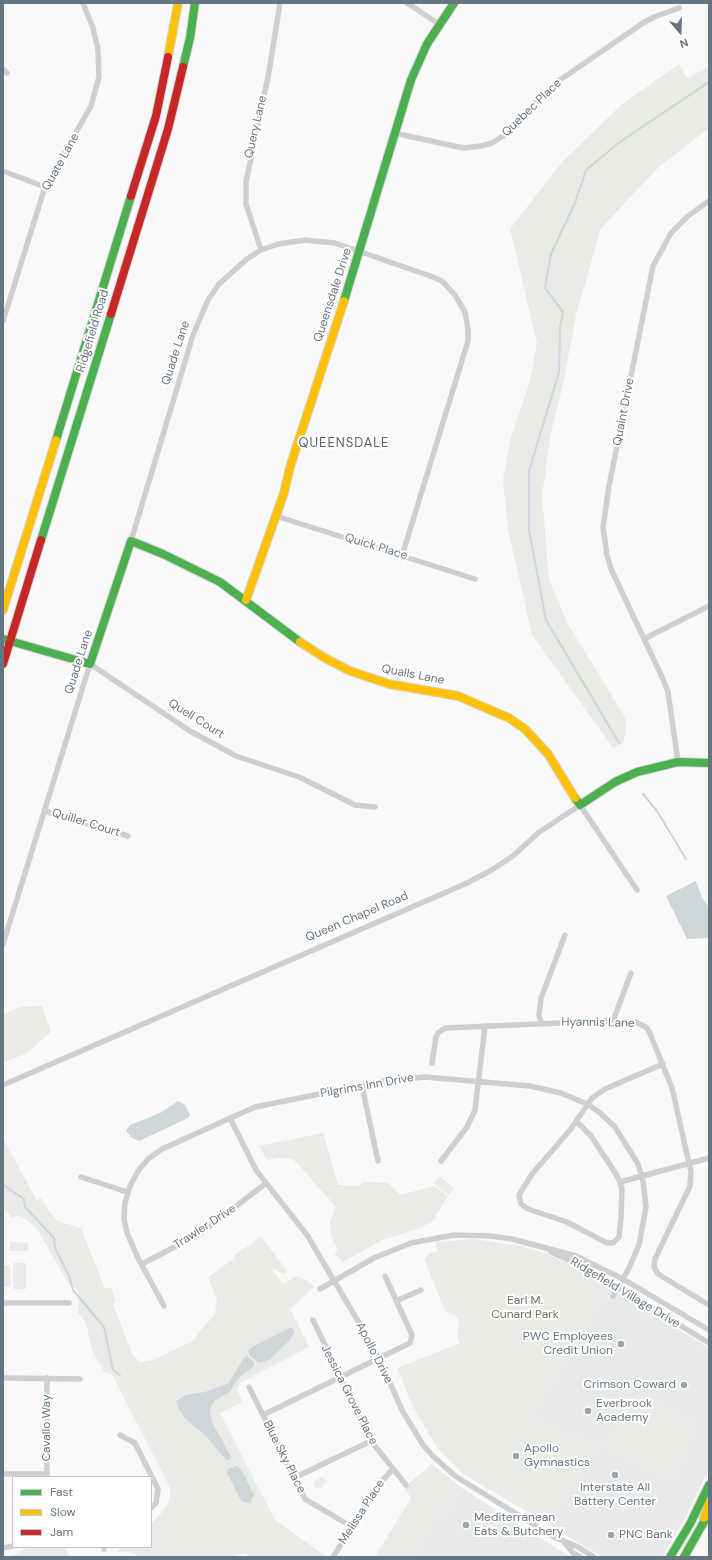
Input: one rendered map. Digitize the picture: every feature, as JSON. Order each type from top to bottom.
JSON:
[{"type":"street","name":"Quate Lane","points":[[3,321],[45,187],[91,106],[99,77],[98,50],[93,28],[83,3]]},
{"type":"street","name":"Ridgefield Road","points":[[3,610],[156,116],[178,3]]},
{"type":"street","name":"Ridgefield Road","points":[[3,664],[7,640],[168,129],[190,38],[195,3]]},
{"type":"street","name":"Query Lane","points":[[261,250],[246,204],[246,182],[280,3]]},
{"type":"street","points":[[407,3],[439,24]]},
{"type":"street","name":"Queensdale Drive","points":[[246,600],[276,516],[339,312],[360,251],[394,133],[418,64],[439,24],[454,3]]},
{"type":"street","name":"Quebec Place","points":[[394,133],[463,148],[492,143],[511,131],[539,98],[557,82],[643,23],[660,14],[679,8]]},
{"type":"street","points":[[3,171],[45,187]]},
{"type":"street","name":"Quaint Drive","points":[[678,762],[668,692],[611,569],[604,541],[605,515],[653,266],[664,243],[675,229],[688,216],[709,201]]},
{"type":"street","name":"Quade Lane","points":[[3,944],[90,664],[131,541],[193,335],[201,314],[219,284],[231,271],[261,250],[278,244],[305,240],[335,243],[417,270],[442,281],[460,301],[465,312],[468,329],[468,341],[456,385],[402,556]]},
{"type":"street","name":"Quick Place","points":[[276,516],[475,579]]},
{"type":"street","name":"Qualls Lane","points":[[131,541],[199,570],[233,590],[296,639],[350,672],[389,684],[458,696],[518,724],[548,754],[637,890]]},
{"type":"street","points":[[644,639],[709,606]]},
{"type":"street","name":"Quell Court","points":[[7,640],[90,664],[190,732],[236,756],[298,777],[349,803],[360,806],[375,807]]},
{"type":"street","name":"Queen Chapel Road","points":[[3,1085],[478,877],[513,856],[538,833],[625,777],[650,768],[678,762],[709,763]]},
{"type":"street","name":"Quiller Court","points":[[45,811],[128,836]]},
{"type":"street","points":[[541,1023],[539,1015],[541,998],[565,935]]},
{"type":"street","points":[[613,1021],[631,973]]},
{"type":"street","name":"Hyannis Lane","points":[[432,1063],[436,1037],[441,1030],[541,1023],[613,1021],[635,1022],[646,1027],[672,1088],[691,1172],[690,1186],[655,1259],[654,1267],[658,1274],[709,1305]]},
{"type":"street","points":[[441,1161],[472,1119],[475,1110],[486,1026]]},
{"type":"street","points":[[577,1122],[591,1136],[620,1182],[622,1199],[619,1237],[613,1243],[607,1243],[567,1222],[528,1209],[521,1204],[519,1195],[525,1184],[577,1122],[587,1104],[598,1092],[663,1064]]},
{"type":"street","name":"Pilgrims Inn Drive","points":[[164,1306],[129,1236],[125,1223],[124,1208],[128,1192],[138,1171],[156,1152],[254,1108],[362,1086],[416,1077],[479,1081],[548,1089],[587,1104],[599,1112],[615,1127],[632,1152],[642,1176],[646,1207],[642,1234],[634,1258],[613,1296]]},
{"type":"street","points":[[362,1086],[378,1161]]},
{"type":"street","name":"Apollo Drive","points":[[230,1118],[251,1162],[265,1184],[300,1226],[334,1281],[379,1358],[403,1412],[415,1433],[434,1457],[466,1483],[565,1543],[578,1547],[594,1557]]},
{"type":"street","points":[[620,1182],[709,1158]]},
{"type":"street","points":[[81,1177],[128,1192]]},
{"type":"street","name":"Trawler Drive","points":[[142,1264],[200,1233],[265,1184]]},
{"type":"street","name":"Ridgefield Village Drive","points":[[320,1289],[383,1253],[411,1243],[432,1238],[463,1234],[482,1235],[540,1246],[576,1256],[622,1279],[709,1330]]},
{"type":"street","name":"Ridgefield Village Drive","points":[[540,1246],[573,1261],[709,1343]]},
{"type":"street","points":[[263,1415],[406,1346],[412,1340],[412,1335],[385,1276]]},
{"type":"street","points":[[396,1301],[421,1290]]},
{"type":"street","points":[[3,1303],[69,1303]]},
{"type":"street","name":"Jessica Grove Place","points":[[312,1320],[371,1441],[406,1485]]},
{"type":"street","points":[[3,1378],[80,1379]]},
{"type":"street","name":"Cavallo Way","points":[[47,1475],[48,1378]]},
{"type":"street","name":"Blue Sky Place","points":[[249,1387],[294,1478],[307,1500],[352,1527]]},
{"type":"street","points":[[120,1434],[135,1443],[152,1476]]},
{"type":"street","points":[[294,1478],[371,1441]]},
{"type":"street","name":"Melissa Place","points":[[333,1557],[380,1481],[393,1469]]},
{"type":"street","points":[[3,1474],[47,1475]]},
{"type":"street","points":[[152,1477],[158,1489],[156,1503],[152,1507]]},
{"type":"street","points":[[670,1557],[690,1524],[709,1485]]},
{"type":"street","points":[[701,1527],[709,1503]]},
{"type":"street","points":[[684,1557],[709,1512]]},
{"type":"street","name":"Apollo Drive","points":[[565,1543],[573,1553],[580,1557]]},
{"type":"shaded area","points":[[696,881],[702,898],[709,907],[709,938],[687,939],[666,896]]},
{"type":"shaded area","points":[[178,1101],[185,1105],[190,1115],[188,1118],[139,1141],[132,1138],[126,1131],[130,1125],[160,1113]]},
{"type":"shaded area","points":[[608,1287],[709,1348],[709,1469],[688,1513],[662,1557],[602,1557],[548,1524],[595,1447],[529,1417]]},
{"type":"shaded area","points":[[292,1327],[294,1332],[290,1340],[269,1360],[259,1363],[249,1355],[249,1350],[254,1346]]},
{"type":"shaded area","points":[[247,1356],[254,1362],[254,1366],[238,1378],[230,1392],[215,1400],[210,1409],[211,1420],[231,1457],[230,1460],[226,1460],[207,1437],[186,1419],[178,1408],[176,1401],[186,1395],[205,1392],[229,1383],[243,1359]]},
{"type":"shaded area","points":[[237,1466],[242,1471],[254,1495],[250,1503],[243,1502],[240,1499],[227,1473],[228,1469]]},
{"type":"shaded area","points":[[462,1488],[571,1557],[410,1557],[437,1512],[444,1516]]},
{"type":"green space","points":[[679,64],[687,78],[709,67],[709,128],[660,166],[601,228],[576,315],[564,380],[551,433],[542,495],[549,580],[568,624],[626,719],[624,742],[613,748],[532,635],[508,529],[503,481],[510,440],[530,381],[537,343],[510,229],[562,162],[621,105]]},
{"type":"green space","points":[[42,1006],[51,1032],[27,1053],[3,1063],[3,1014],[21,1007]]},
{"type":"green space","points":[[323,1133],[338,1185],[358,1186],[364,1182],[388,1183],[400,1195],[434,1186],[448,1196],[432,1222],[417,1229],[382,1240],[343,1262],[334,1254],[338,1250],[331,1237],[330,1221],[336,1208],[331,1201],[293,1159],[278,1158],[267,1160],[259,1146]]},
{"type":"green space","points":[[3,1138],[37,1201],[41,1198],[57,1221],[81,1228],[105,1289],[111,1287],[116,1302],[113,1304],[132,1354],[140,1362],[153,1360],[191,1342],[215,1314],[217,1299],[208,1277],[235,1258],[233,1256],[261,1237],[286,1269],[284,1274],[271,1268],[283,1284],[297,1276],[311,1283],[314,1287],[290,1309],[309,1347],[240,1383],[237,1390],[243,1402],[220,1413],[275,1520],[327,1557],[250,1557],[245,1554],[235,1555],[233,1557],[140,1557],[131,1552],[117,1552],[120,1548],[152,1548],[152,1523],[167,1505],[170,1497],[170,1488],[112,1374],[104,1372],[92,1350],[86,1323],[78,1313],[79,1296],[77,1289],[69,1284],[37,1229],[28,1221],[17,1215],[13,1218],[3,1209]]},
{"type":"green space","points":[[439,1176],[454,1188],[449,1195],[434,1184]]},
{"type":"green space","name":"Earl M. Cunard Park","points":[[474,1239],[520,1246],[542,1252],[576,1267],[608,1287],[529,1417],[595,1447],[548,1524],[463,1474],[438,1449],[413,1407],[397,1368],[460,1343],[457,1336],[459,1320],[455,1315],[445,1311],[424,1259],[432,1252],[438,1251],[435,1242]]},
{"type":"green space","points":[[10,1242],[28,1243],[28,1251],[10,1251]]},
{"type":"green space","points":[[13,1263],[26,1263],[26,1289],[13,1289]]},
{"type":"green space","points":[[3,1265],[10,1265],[11,1287],[3,1287]]},
{"type":"green space","points":[[635,1393],[700,1423],[682,1460],[683,1468],[676,1474],[673,1480],[598,1446],[601,1440],[606,1440],[621,1422]]},
{"type":"green space","points":[[432,1464],[462,1488],[444,1516],[437,1512],[410,1557],[375,1557],[411,1498],[404,1487]]},
{"type":"green space","points":[[322,1477],[328,1482],[323,1485],[324,1487],[316,1489],[313,1482]]},
{"type":"green space","points":[[26,1548],[67,1548],[67,1553],[73,1557],[3,1557],[17,1554]]},
{"type":"waterway","points":[[619,743],[546,620],[529,530],[529,471],[559,372],[560,328],[563,312],[545,288],[551,254],[575,203],[586,170],[620,142],[709,82]]},
{"type":"waterway","points":[[643,794],[657,811],[686,859]]},
{"type":"waterway","points":[[3,1185],[24,1199],[25,1207],[54,1238],[55,1248],[69,1276],[73,1290],[104,1327],[113,1370],[120,1375]]},
{"type":"traffic: fast","points":[[183,67],[190,38],[195,3]]},
{"type":"traffic: fast","points":[[344,301],[411,80],[427,44],[454,3]]},
{"type":"traffic: fast","points":[[56,440],[131,196]]},
{"type":"traffic: fast","points":[[41,540],[111,314]]},
{"type":"traffic: fast","points":[[3,639],[90,664],[131,541],[163,554],[220,582],[300,642]]},
{"type":"traffic: fast","points":[[575,798],[580,805],[615,782],[637,772],[678,762],[709,763]]},
{"type":"traffic: fast","points":[[670,1557],[690,1524],[709,1485]]},
{"type":"traffic: fast","points":[[684,1557],[709,1513]]},
{"type":"traffic: slow","points":[[168,57],[178,3]]},
{"type":"traffic: slow","points":[[246,600],[284,493],[290,467],[344,301]]},
{"type":"traffic: slow","points":[[3,610],[56,440]]},
{"type":"traffic: slow","points":[[300,642],[325,658],[350,671],[389,684],[458,696],[509,718],[525,729],[548,754],[575,798]]},
{"type":"traffic: slow","points":[[704,1518],[709,1503]]},
{"type":"traffic: jam","points":[[131,196],[156,116],[168,57]]},
{"type":"traffic: jam","points":[[111,314],[168,129],[183,67]]},
{"type":"traffic: jam","points":[[3,664],[41,540]]},
{"type":"place","name":"PWC Employees Credit Union","points":[[621,1344]]},
{"type":"place","name":"Crimson Coward","points":[[684,1385]]},
{"type":"place","name":"Everbrook Academy","points":[[588,1411]]},
{"type":"place","name":"Apollo Gymnastics","points":[[516,1456]]},
{"type":"place","name":"Interstate All Battery Center","points":[[615,1475]]},
{"type":"place","name":"Mediterranean Eats & Butchery","points":[[466,1525]]},
{"type":"place","name":"PNC Bank","points":[[611,1535]]},
{"type":"district","name":"QUEENSDALE","points":[[344,444]]}]
